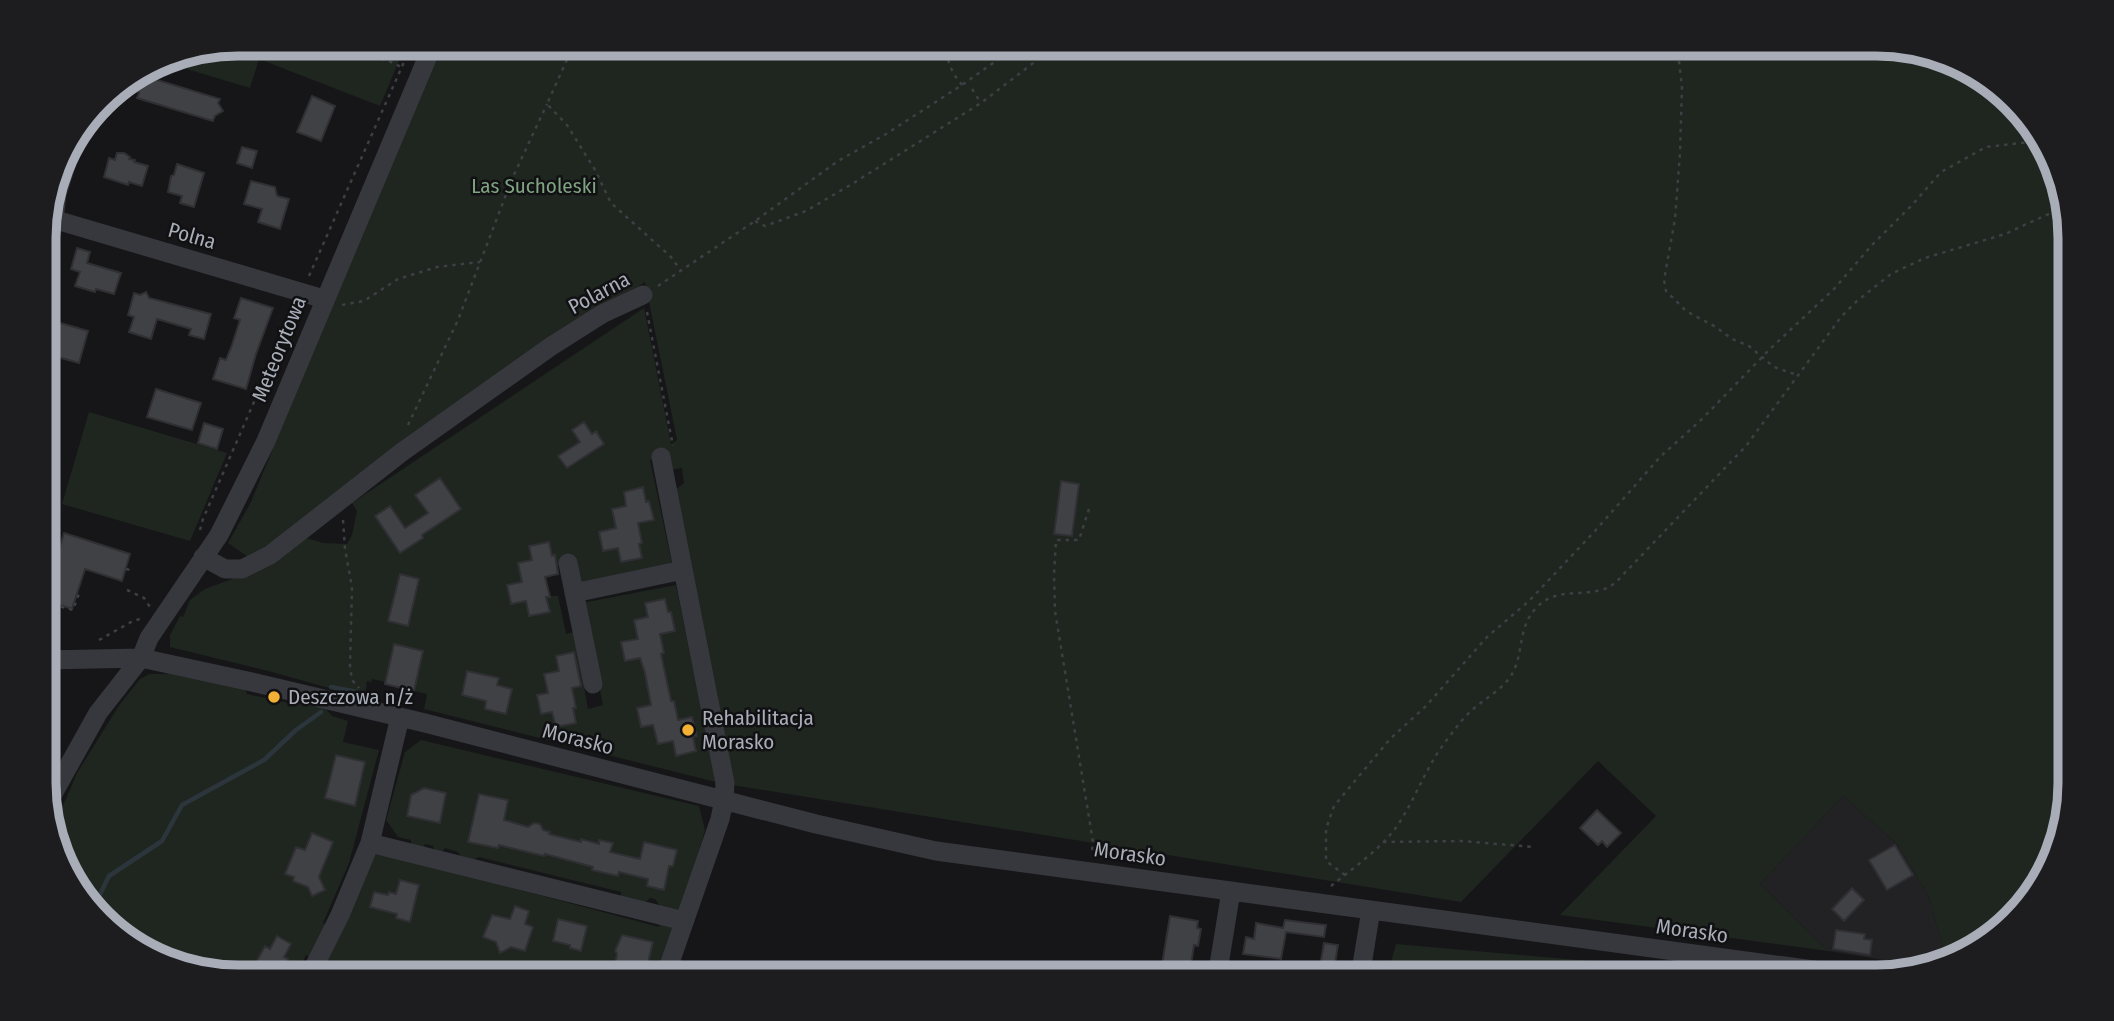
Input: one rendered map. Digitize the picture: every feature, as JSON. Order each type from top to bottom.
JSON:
[{"type":"street","name":"Meteorytowa","points":[[56,789],[97,713],[141,658],[149,638],[219,535],[261,452],[428,56]]},
{"type":"street","name":"Polna","points":[[57,221],[324,299]]},
{"type":"street","name":"Polarna","points":[[203,557],[225,569],[242,569],[270,555],[402,452],[561,340],[602,314],[643,295]]},
{"type":"street","points":[[661,457],[725,783],[720,818],[669,965]]},
{"type":"street","points":[[568,563],[593,684]]},
{"type":"street","points":[[574,593],[683,570]]},
{"type":"street","name":"Morasko","points":[[56,660],[141,658],[252,682],[400,717],[848,832],[936,851],[1777,965]]},
{"type":"street","points":[[315,965],[340,915],[370,843],[400,717]]},
{"type":"street","points":[[370,843],[684,921]]},
{"type":"street","points":[[1219,965],[1231,891]]},
{"type":"street","points":[[1362,965],[1371,910]]},
{"type":"path","points":[[369,56],[387,60],[409,71]]},
{"type":"path","points":[[200,531],[407,56]]},
{"type":"path","points":[[402,452],[410,418],[458,320],[512,179],[569,56]]},
{"type":"path","points":[[947,56],[953,73],[962,85]]},
{"type":"path","name":"Polarna","points":[[643,295],[755,222],[838,161],[886,134],[1003,56]]},
{"type":"path","points":[[755,222],[765,226],[806,211],[981,103],[1042,56]]},
{"type":"path","points":[[1678,56],[1682,88],[1680,153],[1675,219],[1664,280],[1666,291],[1686,311],[1732,339],[1749,345],[1774,367],[1797,375]]},
{"type":"path","points":[[972,89],[981,103]]},
{"type":"path","points":[[547,104],[567,125],[595,170],[611,203],[671,257],[681,271]]},
{"type":"path","points":[[1345,874],[1326,861],[1326,829],[1334,806],[1390,739],[1426,706],[1487,637],[1529,601],[1660,457],[1834,289],[1941,172],[1986,147],[2030,142]]},
{"type":"path","points":[[1312,902],[1383,842],[1404,815],[1424,774],[1444,743],[1469,712],[1507,681],[1518,663],[1521,635],[1535,609],[1545,600],[1559,594],[1600,591],[1619,579],[1746,446],[1841,317],[1857,301],[1891,274],[1925,258],[2005,234],[2055,211]]},
{"type":"path","points":[[324,299],[339,306],[364,301],[398,279],[436,267],[480,262]]},
{"type":"path","points":[[643,295],[673,440],[668,454],[661,457]]},
{"type":"path","points":[[341,500],[345,549],[352,587],[350,666],[352,680],[360,689]]},
{"type":"path","points":[[1089,509],[1079,540],[1056,540],[1054,574],[1055,611],[1093,842]]},
{"type":"path","points":[[126,569],[134,571]]},
{"type":"path","points":[[128,590],[144,598],[149,604],[150,617]]},
{"type":"path","points":[[56,605],[73,610],[80,591]]},
{"type":"path","points":[[97,641],[141,619]]},
{"type":"path","points":[[1383,842],[1461,841],[1534,847]]},
{"type":"shaded area","points":[[1843,796],[1897,844],[1928,895],[1944,952],[1903,963],[1828,951],[1760,884]]},
{"type":"green space","points":[[238,56],[401,56],[380,106],[259,59],[250,88],[178,66],[202,59]]},
{"type":"green space","name":"Las Sucholeski","points":[[437,56],[1876,56],[1912,59],[1946,70],[1987,94],[2005,109],[2020,127],[2044,168],[2056,214],[2058,783],[2055,819],[2044,853],[2034,874],[2005,912],[1967,941],[1944,952],[1928,895],[1897,844],[1843,796],[1760,884],[1828,951],[1560,915],[1656,816],[1598,761],[1461,902],[732,785],[674,491],[684,483],[682,468],[669,470],[665,449],[650,460],[672,564],[579,583],[574,562],[558,565],[559,574],[546,577],[550,596],[558,596],[566,634],[574,632],[588,709],[603,705],[582,603],[676,585],[716,782],[424,709],[427,694],[385,682],[372,679],[371,682],[367,681],[365,698],[170,647],[170,635],[180,616],[183,617],[190,600],[205,589],[251,572],[306,538],[324,543],[347,544],[352,535],[357,511],[352,503],[644,308],[671,444],[677,440],[645,282],[399,448],[251,559],[228,543],[251,502],[413,107]]},
{"type":"green space","points":[[89,412],[227,453],[190,541],[62,504]]},
{"type":"green space","points":[[150,674],[173,674],[245,689],[247,694],[324,707],[332,716],[348,721],[343,742],[379,750],[349,863],[323,923],[326,925],[310,957],[306,955],[301,965],[202,962],[168,951],[147,941],[109,912],[80,874],[62,830],[59,812],[77,773],[120,704],[140,679]]},
{"type":"green space","points":[[421,740],[699,806],[705,830],[682,910],[662,909],[655,899],[650,898],[644,904],[621,898],[621,892],[479,857],[461,857],[458,852],[445,848],[442,852],[425,844],[424,848],[411,845],[411,840],[398,837],[386,820],[405,752]]},
{"type":"green space","points":[[382,853],[659,927],[661,921],[674,926],[663,965],[320,965],[375,855]]},
{"type":"green space","points":[[1396,944],[1590,961],[1590,965],[1390,965]]},
{"type":"green space","points":[[855,962],[885,965],[852,965]]},
{"type":"building","points":[[151,78],[220,99],[218,103],[223,111],[215,116],[213,121],[137,98],[139,93],[136,87]]},
{"type":"building","points":[[312,96],[335,106],[321,141],[297,132]]},
{"type":"building","points":[[242,147],[257,151],[252,168],[237,163]]},
{"type":"building","points":[[117,153],[124,153],[129,159],[135,160],[134,162],[148,166],[142,186],[129,182],[128,185],[104,177],[109,158],[115,160]]},
{"type":"building","points":[[177,164],[204,173],[194,207],[180,203],[182,196],[168,192]]},
{"type":"building","points":[[251,181],[275,187],[277,196],[289,199],[280,229],[258,222],[262,209],[244,204]]},
{"type":"building","points":[[77,248],[90,252],[87,263],[121,273],[114,294],[75,286],[80,272],[71,269]]},
{"type":"building","points":[[146,292],[149,298],[211,314],[204,339],[189,335],[191,329],[157,319],[151,339],[129,332],[134,317],[128,315],[134,293],[140,295]]},
{"type":"building","points":[[241,298],[273,308],[246,389],[213,379],[220,358],[226,360],[232,345],[240,320],[234,318]]},
{"type":"building","points":[[57,322],[88,331],[79,363],[56,356]]},
{"type":"building","points":[[156,389],[201,403],[192,430],[147,417]]},
{"type":"building","points":[[584,422],[592,434],[596,431],[604,444],[567,468],[558,456],[580,442],[572,430]]},
{"type":"building","points":[[204,423],[223,429],[217,449],[198,443]]},
{"type":"building","points":[[440,478],[461,509],[400,553],[375,516],[390,506],[405,528],[428,513],[415,495]]},
{"type":"building","points":[[1061,481],[1079,484],[1072,536],[1054,534]]},
{"type":"building","points":[[643,487],[654,520],[638,523],[642,558],[621,562],[618,548],[603,551],[599,532],[616,528],[612,509],[626,506],[624,492]]},
{"type":"building","points":[[64,533],[130,554],[122,581],[85,569],[72,609],[56,604],[56,559]]},
{"type":"building","points":[[549,542],[552,556],[555,555],[558,574],[545,577],[550,597],[546,597],[550,612],[529,616],[526,601],[511,604],[507,585],[522,582],[518,563],[532,560],[529,546]]},
{"type":"building","points":[[400,574],[419,579],[408,626],[388,621]]},
{"type":"building","points":[[665,599],[675,631],[660,634],[664,653],[661,654],[671,701],[674,701],[678,720],[692,717],[697,736],[693,737],[696,751],[676,756],[673,741],[658,744],[653,725],[641,727],[637,708],[651,705],[645,673],[640,658],[625,661],[621,642],[638,639],[634,620],[648,617],[645,603]]},
{"type":"building","points":[[394,644],[423,651],[414,691],[385,684]]},
{"type":"building","points":[[574,652],[581,686],[572,688],[576,723],[556,727],[552,712],[541,714],[537,695],[548,693],[544,674],[559,671],[556,656]]},
{"type":"building","points":[[467,671],[499,678],[497,685],[512,689],[506,714],[485,709],[486,701],[462,695]]},
{"type":"building","points":[[336,755],[365,762],[355,806],[325,798]]},
{"type":"building","points":[[424,788],[446,793],[440,823],[407,816],[411,795]]},
{"type":"building","points":[[479,794],[508,800],[504,820],[528,827],[534,823],[540,824],[549,834],[581,842],[581,839],[599,844],[599,840],[613,843],[610,852],[640,859],[644,842],[677,850],[673,866],[669,866],[664,890],[647,886],[648,879],[619,872],[618,876],[592,870],[593,867],[545,854],[544,856],[499,845],[498,848],[468,842]]},
{"type":"building","points":[[1597,810],[1621,833],[1607,847],[1602,841],[1598,845],[1580,828]]},
{"type":"building","points":[[312,833],[333,842],[319,877],[325,890],[312,896],[308,887],[293,881],[294,877],[285,874],[296,847],[305,850]]},
{"type":"building","points":[[1895,845],[1913,875],[1887,890],[1869,860]]},
{"type":"building","points":[[400,880],[419,885],[410,922],[396,918],[397,914],[370,907],[374,892],[396,894]]},
{"type":"building","points":[[1852,888],[1864,900],[1844,921],[1832,909]]},
{"type":"building","points":[[515,906],[529,911],[525,924],[533,927],[525,951],[511,947],[500,953],[496,942],[483,937],[492,915],[510,919]]},
{"type":"building","points":[[1170,916],[1198,921],[1197,928],[1201,929],[1198,946],[1194,945],[1191,965],[1162,965]]},
{"type":"building","points":[[558,919],[587,926],[581,951],[553,941]]},
{"type":"building","points":[[1285,920],[1326,925],[1324,937],[1286,932],[1281,959],[1243,954],[1246,937],[1254,939],[1256,923],[1283,928]]},
{"type":"building","points":[[1836,930],[1865,934],[1864,939],[1872,940],[1870,955],[1833,949]]},
{"type":"building","points":[[622,935],[653,942],[647,965],[615,964],[615,951]]},
{"type":"building","points":[[277,936],[291,944],[284,957],[288,959],[285,965],[255,965],[265,946],[270,949]]},
{"type":"building","points":[[1324,943],[1338,945],[1335,965],[1320,965]]},
{"type":"waterway","points":[[331,687],[357,692]]},
{"type":"waterway","points":[[98,899],[109,876],[162,841],[182,805],[264,760],[296,730],[321,712]]},
{"type":"place","name":"Deszczowa n/ż","points":[[274,697]]},
{"type":"place","name":"Rehabilitacja Morasko","points":[[688,730]]}]
